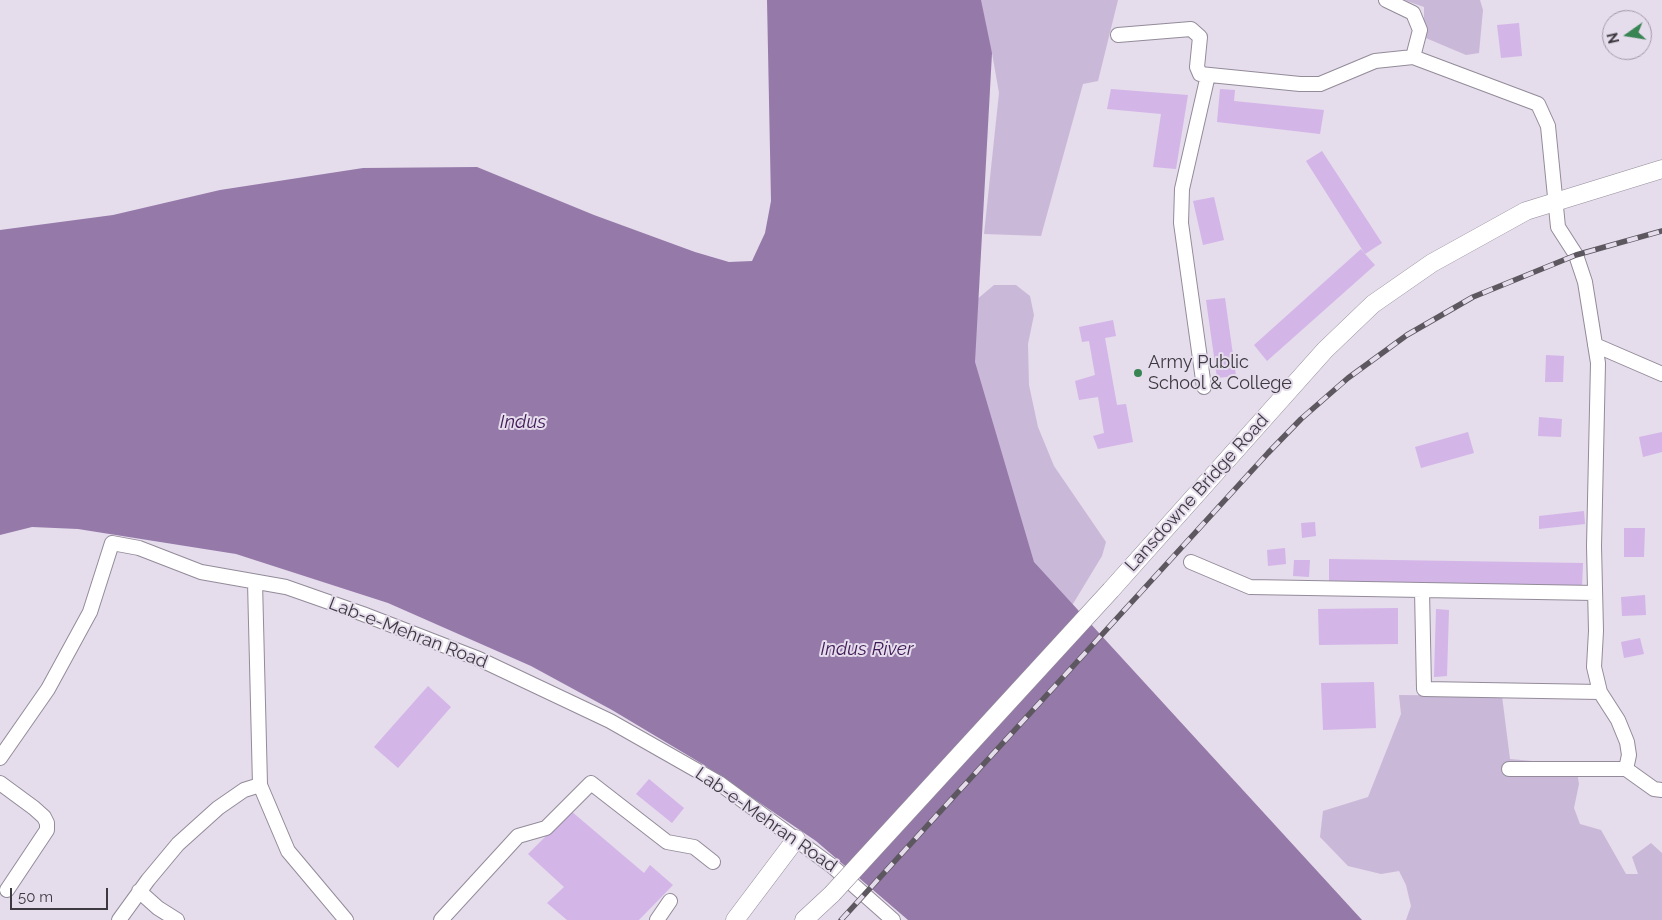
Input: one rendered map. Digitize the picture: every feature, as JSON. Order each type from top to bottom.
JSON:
[{"type":"main road","name":"Lansdowne Bridge Road","points":[[804,920],[832,894],[1111,590],[1325,350],[1373,304],[1432,263],[1526,211],[1662,169]]},
{"type":"main road","points":[[735,920],[796,839]]},
{"type":"street","points":[[1386,0],[1413,13],[1420,30],[1413,56]]},
{"type":"street","points":[[1118,36],[1191,29],[1196,31],[1200,37],[1197,67],[1200,74],[1320,84],[1375,61],[1413,56],[1538,104],[1548,126],[1558,227],[1576,255],[1585,282],[1598,363],[1594,546],[1594,667],[1600,692],[1618,720],[1627,742],[1629,755],[1626,769]]},
{"type":"street","points":[[1204,387],[1181,214],[1182,189],[1208,75]]},
{"type":"street","points":[[1595,345],[1662,374]]},
{"type":"street","name":"Lab-e-Mehran Road","points":[[3,754],[48,689],[90,612],[112,543],[139,548],[201,572],[286,587],[381,621],[479,659],[610,721],[719,783],[832,866],[893,920]]},
{"type":"street","points":[[1191,562],[1250,587],[1595,593]]},
{"type":"street","points":[[255,582],[261,734],[260,785],[288,851],[346,920]]},
{"type":"street","points":[[1422,590],[1424,689],[1600,692]]},
{"type":"street","points":[[1510,769],[1626,769],[1654,789],[1662,790]]},
{"type":"street","points":[[0,783],[34,808],[44,817],[47,823],[47,830],[7,890]]},
{"type":"street","points":[[441,920],[518,836],[546,828],[590,783],[667,842],[694,847],[713,862]]},
{"type":"street","points":[[119,920],[139,891],[178,844],[218,808],[244,790],[260,785]]},
{"type":"street","points":[[139,891],[158,908],[177,920]]},
{"type":"street","points":[[657,920],[670,901]]},
{"type":"shaded area","points":[[971,0],[1118,0],[1098,81],[1083,84],[1041,236],[984,234],[999,93],[992,53]]},
{"type":"shaded area","points":[[1404,0],[1480,0],[1483,10],[1479,53],[1466,55],[1414,33],[1424,17],[1424,7]]},
{"type":"shaded area","points":[[994,285],[1016,285],[1030,296],[1034,315],[1028,344],[1029,385],[1038,427],[1054,466],[1106,542],[1102,556],[1062,622],[980,448],[969,306]]},
{"type":"shaded area","points":[[1399,695],[1502,696],[1510,759],[1576,765],[1579,784],[1574,808],[1580,824],[1601,830],[1626,874],[1638,874],[1632,857],[1651,843],[1662,853],[1662,920],[1406,920],[1411,906],[1406,885],[1399,871],[1381,874],[1348,866],[1320,837],[1323,811],[1368,797],[1401,714]]},
{"type":"water","points":[[767,0],[981,0],[992,53],[975,362],[1034,562],[1362,920],[908,920],[816,841],[704,765],[612,710],[531,666],[388,603],[236,554],[78,529],[32,527],[0,535],[0,230],[113,215],[220,190],[363,168],[477,167],[594,215],[695,252],[729,262],[752,261],[765,233],[771,201]]},
{"type":"building","points":[[1519,23],[1522,56],[1501,58],[1497,25]]},
{"type":"building","points":[[1111,89],[1188,95],[1176,169],[1153,167],[1161,114],[1107,109]]},
{"type":"building","points":[[1220,89],[1235,90],[1234,101],[1324,110],[1320,134],[1217,122]]},
{"type":"building","points":[[1322,151],[1382,243],[1365,254],[1306,161]]},
{"type":"building","points":[[1214,197],[1224,240],[1203,245],[1193,201]]},
{"type":"building","points":[[1361,249],[1375,265],[1267,361],[1254,345]]},
{"type":"building","points":[[1225,298],[1236,376],[1217,378],[1206,300]]},
{"type":"building","points":[[1113,320],[1116,336],[1105,338],[1117,405],[1126,404],[1133,442],[1098,449],[1093,436],[1104,433],[1098,397],[1079,400],[1075,381],[1095,375],[1089,341],[1082,342],[1079,327]]},
{"type":"building","points":[[1546,355],[1564,356],[1563,382],[1545,382]]},
{"type":"building","points":[[1539,417],[1562,419],[1561,437],[1538,436]]},
{"type":"building","points":[[1468,432],[1474,453],[1421,468],[1415,447]]},
{"type":"building","points":[[1662,432],[1662,452],[1643,457],[1639,437]]},
{"type":"building","points":[[1584,511],[1585,524],[1539,529],[1539,516]]},
{"type":"building","points":[[1315,522],[1316,536],[1302,538],[1301,523]]},
{"type":"building","points":[[1624,528],[1645,528],[1644,557],[1624,557]]},
{"type":"building","points":[[1285,548],[1286,564],[1268,566],[1267,550]]},
{"type":"building","points":[[1329,559],[1583,563],[1582,588],[1329,585]]},
{"type":"building","points":[[1294,560],[1310,560],[1309,577],[1293,576]]},
{"type":"building","points":[[1645,595],[1646,615],[1622,616],[1621,597]]},
{"type":"building","points":[[1398,608],[1398,644],[1319,645],[1318,609]]},
{"type":"building","points":[[1436,609],[1449,610],[1447,676],[1434,677]]},
{"type":"building","points":[[1640,638],[1644,654],[1624,658],[1621,642]]},
{"type":"building","points":[[1374,682],[1376,728],[1323,730],[1321,683]]},
{"type":"building","points":[[428,686],[451,707],[398,768],[374,747]]},
{"type":"building","points":[[649,779],[684,808],[672,823],[636,794]]},
{"type":"building","points":[[571,811],[644,873],[650,865],[673,885],[639,920],[567,920],[547,903],[564,887],[528,854]]},
{"type":"railway","points":[[841,920],[1268,453],[1301,419],[1348,378],[1407,335],[1473,297],[1576,255],[1662,231]]},
{"type":"place","name":"Army Public School & College","points":[[1138,373]]},
{"type":"water label","name":"Indus","points":[[523,422]]},
{"type":"water label","name":"Indus River","points":[[867,649]]}]
